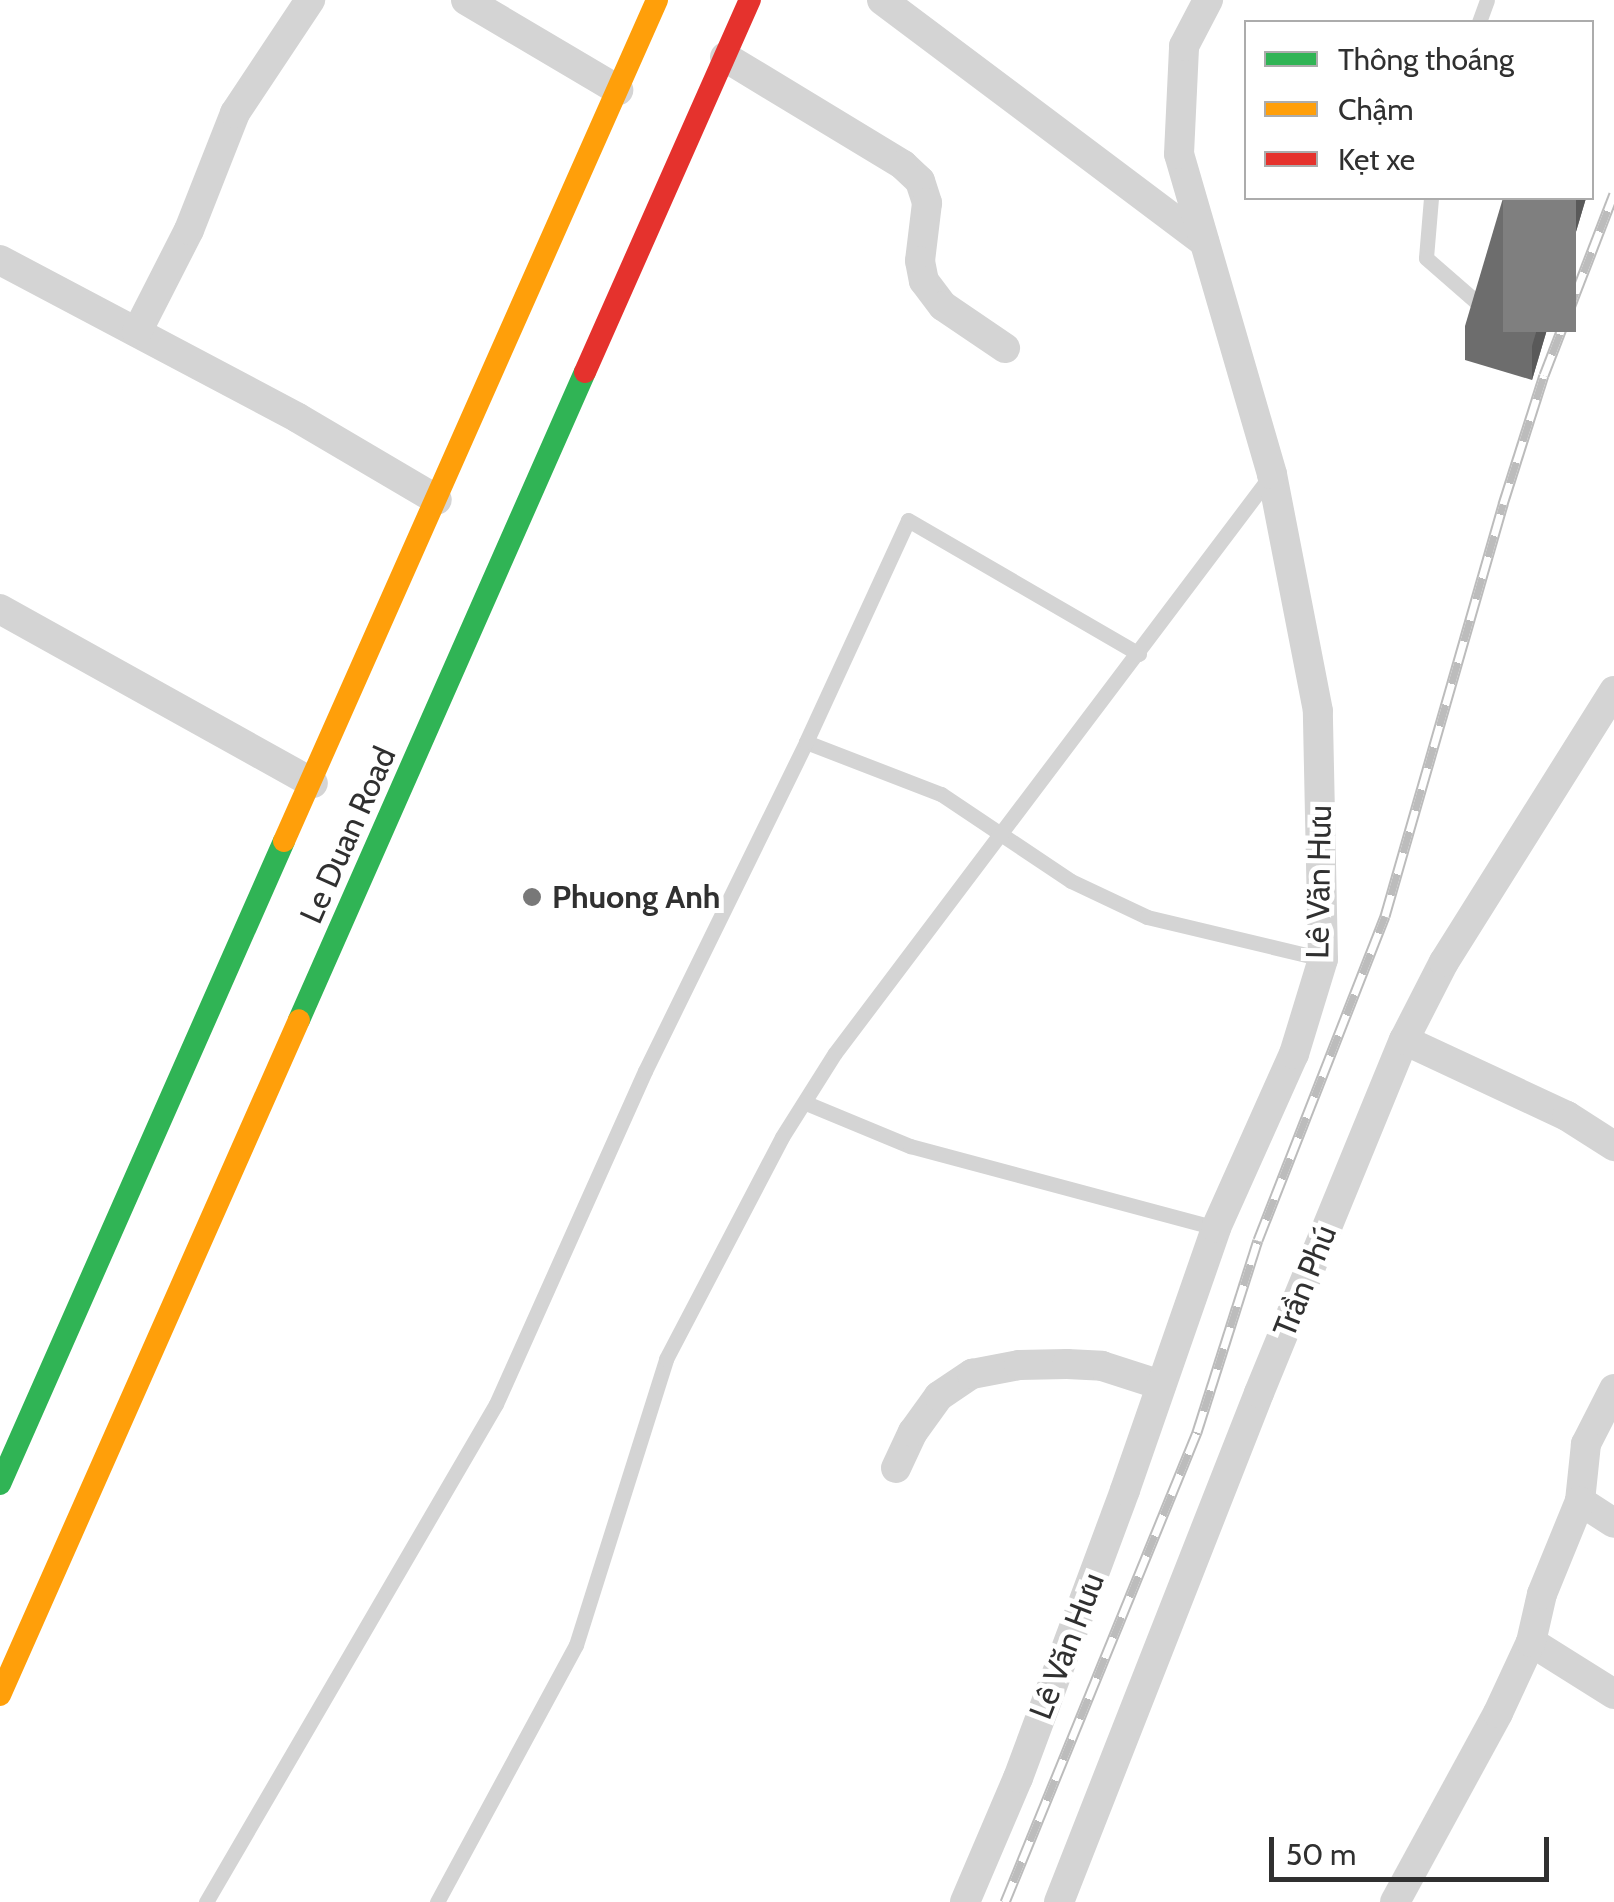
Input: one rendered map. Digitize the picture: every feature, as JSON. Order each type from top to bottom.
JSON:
[{"type":"highway","name":"Le Duan Road","points":[[0,1484],[320,787],[437,500],[657,0]]},
{"type":"highway","name":"Le Duan Road","points":[[0,1694],[750,0]]},
{"type":"highway","points":[[359,805],[390,820]]},
{"type":"street","points":[[137,332],[189,230],[236,114],[310,0]]},
{"type":"street","points":[[466,0],[618,90]]},
{"type":"street","points":[[882,0],[1204,242]]},
{"type":"street","name":"Lê Văn Hưu","points":[[965,1902],[1024,1760],[1216,1228],[1294,1054],[1323,959],[1318,710],[1272,474],[1179,154],[1184,46],[1208,0]]},
{"type":"street","points":[[726,57],[903,165],[920,181],[927,203],[920,262],[924,281],[943,306],[1005,348]]},
{"type":"street","points":[[0,260],[315,427],[437,500]]},
{"type":"street","points":[[0,609],[320,787]]},
{"type":"street","name":"Trần Phú","points":[[1059,1902],[1259,1393],[1404,1040],[1444,962],[1614,691]]},
{"type":"street","points":[[1404,1040],[1567,1116],[1614,1146]]},
{"type":"street","points":[[896,1468],[913,1432],[939,1396],[972,1374],[1018,1365],[1067,1364],[1102,1366],[1162,1384]]},
{"type":"street","points":[[1395,1902],[1472,1767],[1531,1642],[1542,1594],[1580,1501],[1586,1444],[1614,1389]]},
{"type":"street","points":[[1580,1501],[1614,1522]]},
{"type":"street","points":[[1531,1642],[1614,1694]]},
{"type":"lane","points":[[1431,200],[1426,258],[1481,306]]},
{"type":"lane","points":[[437,1902],[576,1645],[666,1358],[782,1136],[834,1053],[1272,474]]},
{"type":"lane","points":[[206,1902],[496,1404],[645,1071],[806,742],[908,520],[1139,654]]},
{"type":"lane","points":[[806,742],[941,794],[1071,881],[1147,917],[1323,959]]},
{"type":"lane","points":[[806,1103],[910,1146],[1216,1228]]},
{"type":"building","points":[[1503,200],[1576,200],[1576,332],[1503,332]]},
{"type":"railway","points":[[1005,1902],[1197,1432],[1258,1240],[1385,916],[1503,504],[1544,375],[1614,194]]},
{"type":"traffic: fast","points":[[299,1020],[585,372]]},
{"type":"traffic: fast","points":[[0,1484],[284,841]]},
{"type":"traffic: slow","points":[[284,841],[657,0]]},
{"type":"traffic: slow","points":[[0,1695],[299,1020]]},
{"type":"traffic: jam","points":[[585,372],[750,0]]},
{"type":"place","name":"Phuong Anh","points":[[532,897]]}]
